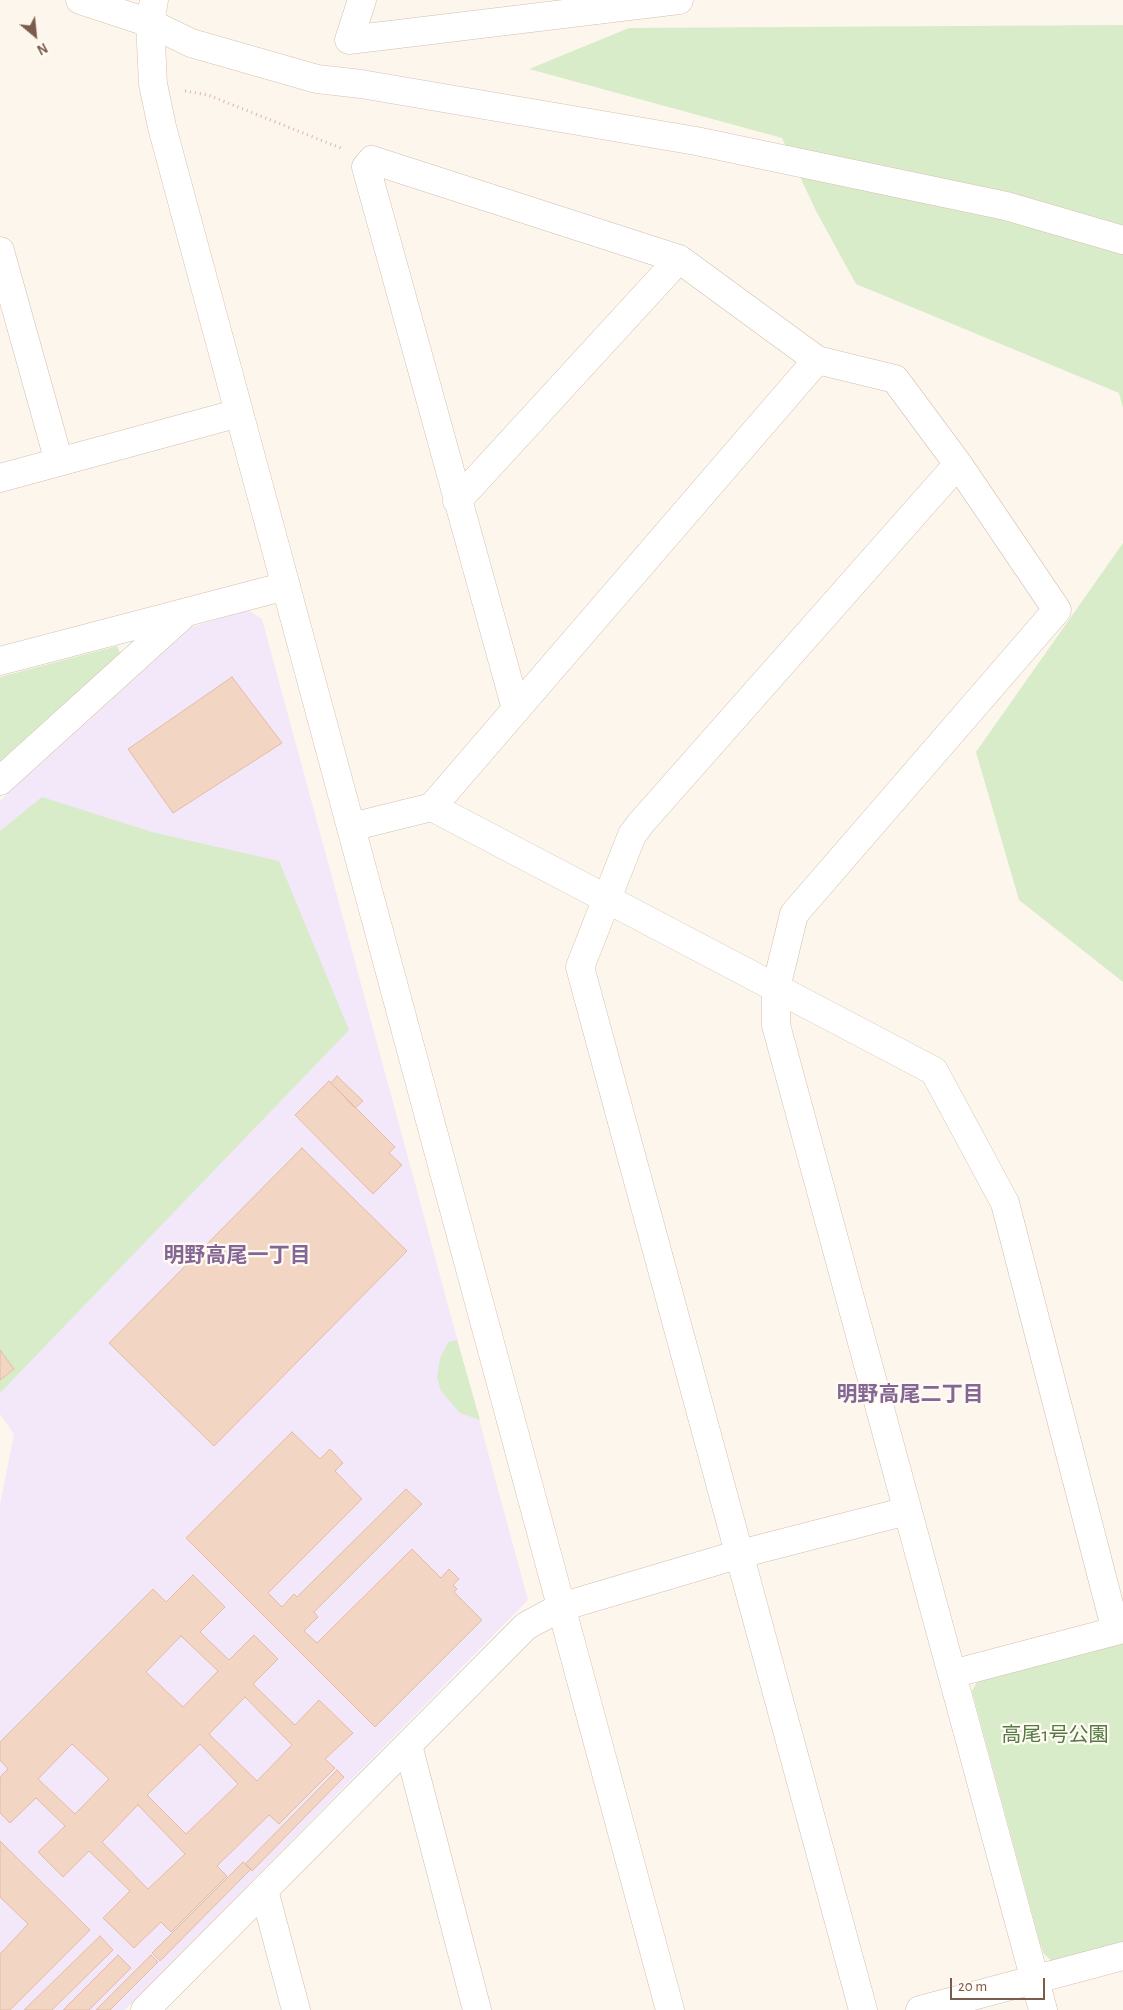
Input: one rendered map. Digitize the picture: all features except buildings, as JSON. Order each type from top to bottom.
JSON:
[{"type":"street","points":[[80,0],[152,12],[191,43],[318,79],[361,84],[696,141],[1006,206],[1123,240]]},
{"type":"street","points":[[362,0],[348,40],[560,7],[680,0]]},
{"type":"street","points":[[152,12],[153,84],[162,127],[670,2010]]},
{"type":"street","points":[[516,709],[366,168],[372,160],[680,259],[817,360],[895,379],[958,464],[1057,610],[794,914],[776,988],[776,1025],[1043,2010]]},
{"type":"street","points":[[0,251],[58,462]]},
{"type":"street","points":[[457,501],[680,259]]},
{"type":"street","points":[[351,827],[432,807],[817,360]]},
{"type":"street","points":[[0,478],[240,413]]},
{"type":"street","points":[[863,2010],[580,967],[632,835],[641,823],[958,464]]},
{"type":"street","points":[[0,661],[286,586]]},
{"type":"street","points":[[0,781],[186,612]]},
{"type":"street","points":[[432,807],[934,1071],[1005,1203],[1119,1630],[952,1674]]},
{"type":"street","points":[[145,2010],[526,1626],[561,1607],[740,1554],[907,1511]]},
{"type":"street","points":[[408,1745],[477,2010]]},
{"type":"street","points":[[264,1890],[296,2010]]},
{"type":"street","points":[[920,2010],[1123,1956]]},
{"type":"path","points":[[208,95],[344,149]]},
{"type":"shaded area","points":[[248,610],[262,619],[528,1600],[125,2010],[0,2010],[0,1505],[14,1434],[0,1414],[0,801],[192,627]]},
{"type":"green space","points":[[1123,25],[1123,408],[1119,393],[856,284],[816,211],[782,138],[529,69],[629,28]]},
{"type":"green space","points":[[1123,543],[1123,982],[1019,900],[976,752]]},
{"type":"green space","points":[[117,646],[122,657],[0,767],[0,677]]},
{"type":"green space","points":[[42,797],[152,832],[279,861],[349,1030],[0,1393],[0,831]]},
{"type":"green space","points":[[457,1340],[480,1420],[460,1413],[441,1391],[437,1378],[440,1358],[446,1346],[449,1342]]},
{"type":"green space","name":"高尾1号公園","points":[[1123,1643],[1123,1943],[1053,1962],[1044,1954],[1040,1943],[972,1691],[977,1682]]},
{"type":"district","name":"明野高尾一丁目","points":[[237,1256]]},
{"type":"district","name":"明野高尾二丁目","points":[[910,1395]]}]
